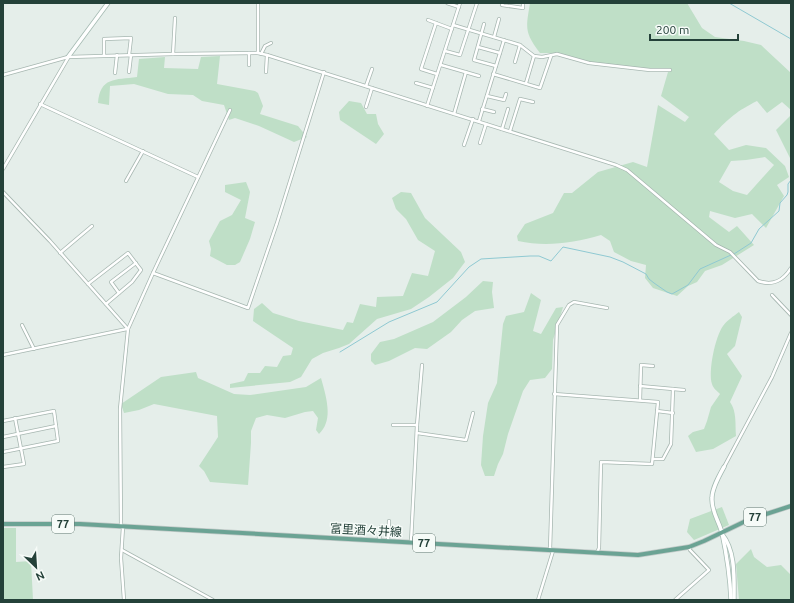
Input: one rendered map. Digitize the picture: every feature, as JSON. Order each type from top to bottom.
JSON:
[{"type":"main road","name":"富里酒々井線","points":[[3,524],[80,524],[597,554],[638,555],[689,547],[753,518],[791,506]]},
{"type":"street","points":[[3,169],[68,57],[108,3]]},
{"type":"street","points":[[258,3],[260,54]]},
{"type":"street","points":[[447,3],[459,7]]},
{"type":"street","points":[[427,106],[460,3]]},
{"type":"street","points":[[445,51],[460,55],[477,3]]},
{"type":"street","points":[[503,3],[502,5],[524,8],[523,3]]},
{"type":"street","points":[[173,54],[175,18]]},
{"type":"street","points":[[494,38],[499,19]]},
{"type":"street","points":[[428,20],[452,29]]},
{"type":"street","points":[[436,23],[422,68],[437,74]]},
{"type":"street","points":[[484,24],[474,60],[496,66]]},
{"type":"street","points":[[453,25],[520,45],[534,56],[542,57],[557,54],[589,63],[650,70],[670,70]]},
{"type":"street","points":[[104,55],[104,39],[131,38],[129,72]]},
{"type":"street","points":[[479,121],[504,40]]},
{"type":"street","points":[[260,54],[265,46],[271,43]]},
{"type":"street","points":[[515,62],[520,45]]},
{"type":"street","points":[[478,47],[500,54]]},
{"type":"street","points":[[3,74],[68,57],[104,55],[249,53],[267,55],[616,165],[627,170],[716,245],[730,252],[758,281],[763,283],[771,283],[781,280],[786,276],[791,268]]},
{"type":"street","points":[[249,53],[249,65]]},
{"type":"street","points":[[115,73],[117,55]]},
{"type":"street","points":[[266,72],[267,55]]},
{"type":"street","points":[[526,84],[534,56]]},
{"type":"street","points":[[493,74],[540,88],[551,56]]},
{"type":"street","points":[[441,65],[478,76]]},
{"type":"street","points":[[366,86],[372,69]]},
{"type":"street","points":[[153,273],[248,308],[277,223],[324,72]]},
{"type":"street","points":[[454,114],[466,72]]},
{"type":"street","points":[[416,83],[433,88]]},
{"type":"street","points":[[366,107],[372,88]]},
{"type":"street","points":[[486,96],[504,100],[506,94]]},
{"type":"street","points":[[510,132],[520,99],[533,102]]},
{"type":"street","points":[[40,104],[198,177]]},
{"type":"street","points":[[482,109],[494,112]]},
{"type":"street","points":[[502,129],[508,109]]},
{"type":"street","points":[[124,600],[121,558],[122,527],[120,409],[128,329],[230,110]]},
{"type":"street","points":[[464,145],[473,119]]},
{"type":"street","points":[[480,143],[486,124]]},
{"type":"street","points":[[126,181],[143,152]]},
{"type":"street","points":[[3,192],[60,252],[128,329]]},
{"type":"street","points":[[60,252],[92,226]]},
{"type":"street","points":[[88,284],[128,253],[141,270],[132,282],[106,304]]},
{"type":"street","points":[[119,293],[111,282],[136,263]]},
{"type":"street","points":[[772,295],[791,315]]},
{"type":"street","points":[[538,600],[551,551],[554,394],[558,325],[569,305],[574,302],[607,308]]},
{"type":"street","points":[[22,325],[34,349]]},
{"type":"street","points":[[3,355],[128,329]]},
{"type":"street","points":[[734,600],[735,587],[732,560],[726,539],[712,509],[711,499],[716,482],[772,377],[791,333]]},
{"type":"street","points":[[640,400],[641,364],[653,366]]},
{"type":"street","points":[[411,543],[416,433],[422,365]]},
{"type":"street","points":[[640,386],[684,390]]},
{"type":"street","points":[[653,459],[664,459],[671,444],[673,389]]},
{"type":"street","points":[[554,394],[658,402],[652,464],[601,462],[599,548],[597,554]]},
{"type":"street","points":[[3,421],[54,411],[58,441],[3,452]]},
{"type":"street","points":[[657,411],[673,413]]},
{"type":"street","points":[[416,433],[466,440],[474,413]]},
{"type":"street","points":[[3,467],[24,464],[15,418]]},
{"type":"street","points":[[393,425],[417,425]]},
{"type":"street","points":[[3,437],[56,426]]},
{"type":"street","points":[[388,541],[389,521]]},
{"type":"street","points":[[379,541],[381,527],[389,528]]},
{"type":"street","points":[[722,533],[730,575],[731,600]]},
{"type":"street","points":[[675,600],[709,570],[690,550],[689,547]]},
{"type":"street","points":[[122,550],[213,600]]},
{"type":"green space","points":[[530,3],[687,3],[702,28],[715,37],[761,45],[791,73],[791,110],[782,102],[767,113],[757,101],[734,115],[714,134],[729,150],[746,145],[766,148],[785,166],[789,177],[777,185],[784,196],[766,228],[752,214],[735,218],[710,211],[709,217],[729,232],[737,226],[754,245],[722,265],[705,271],[697,282],[688,286],[677,296],[653,288],[645,278],[646,265],[631,261],[614,252],[610,241],[601,235],[580,240],[549,244],[518,241],[517,236],[525,224],[553,213],[564,193],[572,193],[598,172],[633,162],[647,167],[658,105],[685,122],[689,117],[661,96],[668,72],[590,62],[554,53],[540,53],[531,40],[528,30],[527,24]],"holes":[[[765,157],[774,165],[747,195],[733,191],[719,182],[731,161]]]},
{"type":"green space","points":[[220,56],[217,84],[255,91],[258,93],[263,106],[260,114],[298,126],[307,137],[294,142],[259,126],[235,118],[229,120],[224,105],[202,101],[193,95],[168,94],[134,84],[110,86],[109,105],[98,103],[99,95],[105,84],[110,81],[137,77],[139,59],[165,57],[164,68],[198,69],[201,57]]},
{"type":"green space","points":[[349,101],[361,103],[367,114],[376,114],[378,124],[384,134],[376,144],[340,120],[339,112]]},
{"type":"green space","points":[[791,115],[791,160],[776,130]]},
{"type":"green space","points":[[246,182],[250,192],[245,218],[255,222],[250,239],[240,262],[235,265],[227,265],[210,256],[211,249],[209,241],[220,221],[232,215],[241,200],[225,192],[225,185]]},
{"type":"green space","points":[[401,192],[411,193],[425,218],[461,252],[465,262],[453,278],[411,309],[377,319],[349,344],[323,353],[312,359],[301,377],[290,382],[230,388],[230,384],[244,381],[248,373],[260,373],[265,366],[277,367],[283,356],[291,355],[293,348],[253,321],[254,309],[262,303],[273,313],[299,321],[343,330],[347,322],[353,323],[360,304],[376,307],[377,297],[403,296],[412,273],[428,276],[435,251],[418,240],[406,219],[396,209],[392,198]]},
{"type":"green space","points":[[483,281],[493,282],[492,292],[494,308],[475,311],[462,320],[451,332],[427,349],[415,348],[389,361],[375,365],[371,361],[371,354],[380,342],[394,339],[433,322],[466,297]]},
{"type":"green space","points":[[531,293],[541,300],[533,331],[541,334],[556,308],[563,307],[553,340],[552,369],[545,378],[530,380],[523,391],[508,434],[503,454],[494,476],[485,476],[481,465],[483,436],[488,403],[497,383],[503,324],[506,316],[524,312]]},
{"type":"green space","points":[[739,312],[742,317],[735,346],[727,354],[742,376],[730,402],[735,414],[736,436],[713,449],[696,452],[688,436],[693,432],[704,429],[711,407],[720,394],[713,387],[711,379],[712,363],[717,338],[724,324]]},
{"type":"green space","points":[[196,372],[198,378],[234,394],[250,395],[306,387],[321,378],[328,408],[328,415],[324,428],[319,434],[316,430],[318,418],[313,411],[285,418],[267,415],[256,418],[251,431],[248,485],[210,482],[204,471],[199,466],[218,437],[217,416],[154,404],[139,410],[124,413],[121,404],[161,377]]},
{"type":"green space","points":[[722,507],[729,525],[694,540],[687,532],[690,519]]},
{"type":"green space","points":[[3,528],[16,528],[16,562],[31,561],[33,600],[3,600]]},
{"type":"green space","points":[[751,549],[754,557],[767,567],[781,565],[791,575],[791,600],[739,600],[736,564]]},
{"type":"waterway","points":[[729,3],[791,39]]},
{"type":"waterway","points":[[734,254],[751,243],[759,229],[779,211],[780,203],[787,195],[788,184],[791,180]]},
{"type":"waterway","points":[[340,352],[389,322],[437,302],[469,267],[481,259],[539,256],[551,261],[563,247],[610,257],[623,262],[646,274],[654,283],[672,294],[688,285],[700,269],[731,255]]}]
